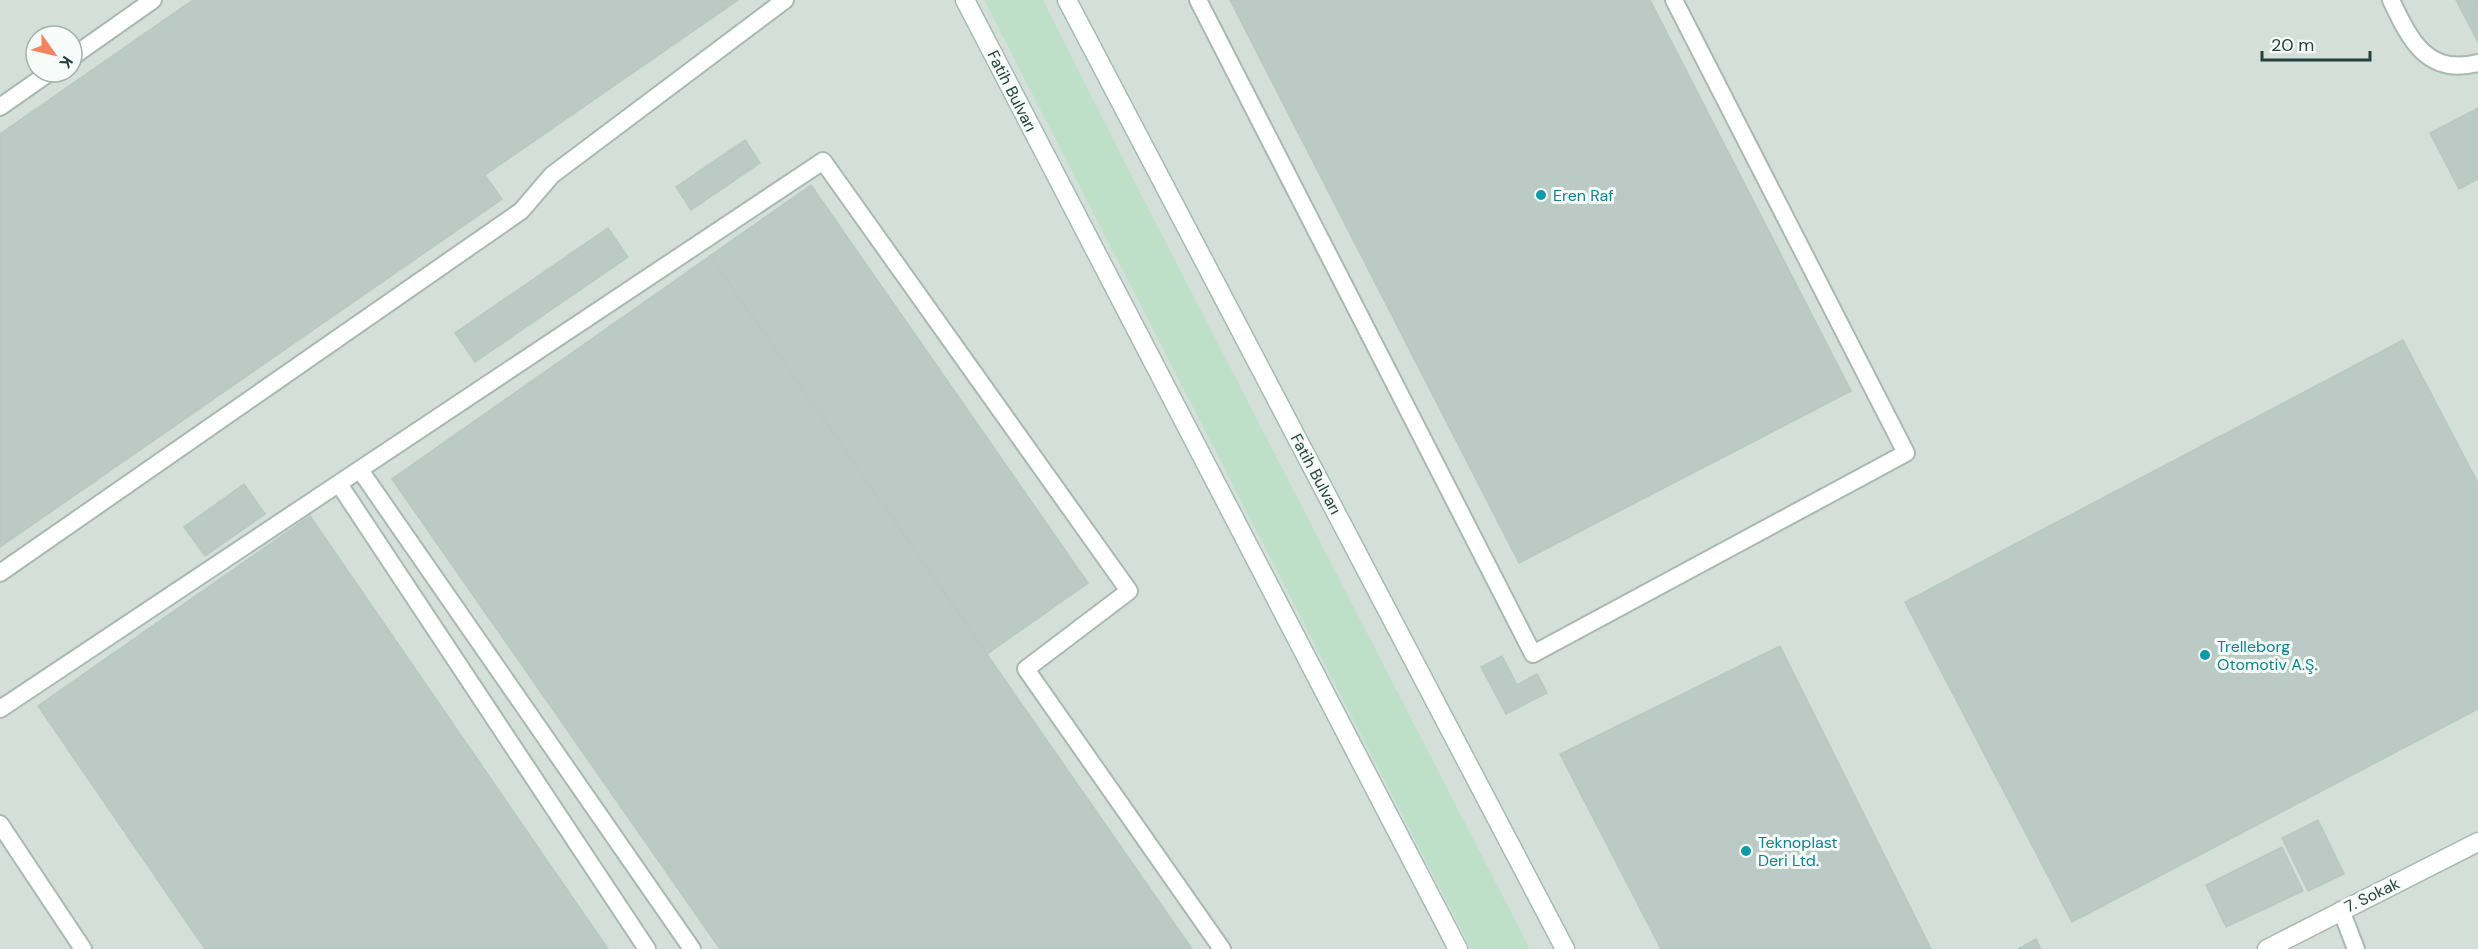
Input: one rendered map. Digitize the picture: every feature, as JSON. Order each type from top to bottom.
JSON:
[{"type":"main road","name":"Fatih Bulvarı","points":[[965,0],[1458,949]]},
{"type":"main road","name":"Fatih Bulvarı","points":[[1067,0],[1564,949]]},
{"type":"main road","name":"7. Sokak","points":[[2266,949],[2478,842]]},
{"type":"lane","points":[[84,49],[153,0]]},
{"type":"lane","points":[[0,573],[521,211],[552,175],[785,0]]},
{"type":"lane","points":[[1198,0],[1533,654],[1906,453],[1674,0]]},
{"type":"lane","points":[[2391,0],[2418,47],[2431,58],[2445,66],[2466,66],[2478,63]]},
{"type":"lane","points":[[0,108],[33,84]]},
{"type":"lane","points":[[0,709],[823,161],[1129,591],[1026,669],[1222,949]]},
{"type":"lane","points":[[360,470],[692,949]]},
{"type":"lane","points":[[339,484],[647,949]]},
{"type":"lane","points":[[0,824],[83,949]]},
{"type":"lane","points":[[2341,910],[2356,949]]},
{"type":"shaded area","points":[[0,0],[2478,0],[2478,949],[0,949]]},
{"type":"green space","points":[[984,0],[1043,0],[1530,949],[1471,949]]},
{"type":"building","points":[[193,0],[738,0],[485,175],[502,199],[0,547],[0,134],[72,84],[84,84],[84,76]]},
{"type":"building","name":"Eren Raf","points":[[1230,0],[1650,0],[1851,391],[1519,563]]},
{"type":"building","points":[[2456,0],[2478,0],[2478,42]]},
{"type":"building","points":[[2478,108],[2478,179],[2459,189],[2430,133]]},
{"type":"building","points":[[745,140],[760,163],[691,210],[676,187]]},
{"type":"building","points":[[811,185],[1088,583],[987,654],[710,256]]},
{"type":"building","points":[[608,228],[628,257],[475,362],[455,333]]},
{"type":"building","points":[[710,256],[1192,949],[720,949],[392,479]]},
{"type":"building","name":"Trelleborg Otomotiv A.Ş.","points":[[2403,340],[2478,483],[2478,709],[2072,922],[1905,602]]},
{"type":"building","points":[[244,484],[265,514],[205,556],[184,527]]},
{"type":"building","points":[[310,516],[608,949],[205,949],[38,706]]},
{"type":"building","name":"Teknoplast Deri Ltd.","points":[[1780,646],[1931,949],[1661,949],[1560,754]]},
{"type":"building","points":[[1502,656],[1517,685],[1537,674],[1547,693],[1506,714],[1481,667]]},
{"type":"building","points":[[2318,820],[2344,874],[2308,891],[2282,838]]},
{"type":"building","points":[[2282,847],[2303,891],[2226,927],[2206,885]]},
{"type":"building","points":[[2036,939],[2041,949],[2018,949]]},
{"type":"place","name":"Eren Raf","points":[[1541,195]]},
{"type":"place","name":"Trelleborg Otomotiv A.Ş.","points":[[2205,655]]},
{"type":"place","name":"Teknoplast Deri Ltd.","points":[[1746,851]]}]
